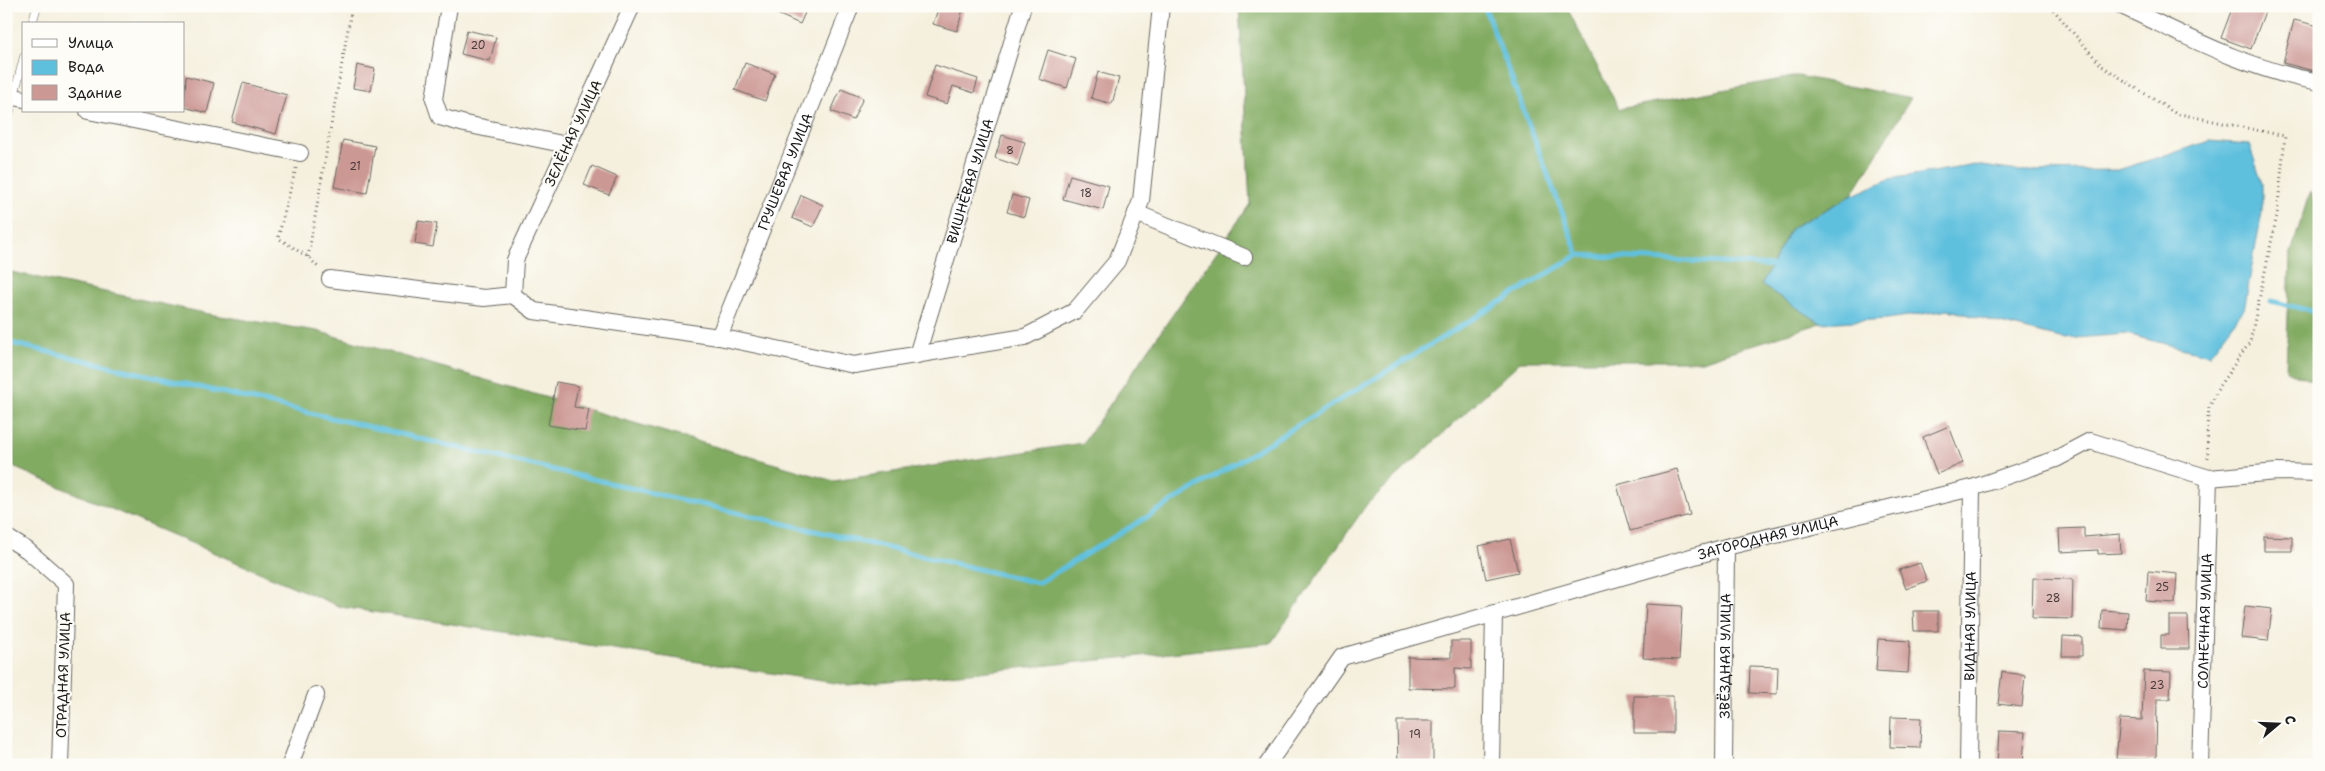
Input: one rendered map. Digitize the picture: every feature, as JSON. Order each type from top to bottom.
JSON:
[{"type":"street","points":[[449,6],[434,99],[440,117],[567,145]]},
{"type":"street","name":"ЗЕЛЁНАЯ УЛИЦА","points":[[514,295],[515,260],[632,6]]},
{"type":"street","name":"ГРУШЕВАЯ УЛИЦА","points":[[719,337],[851,6]]},
{"type":"street","name":"ВИШНЁВАЯ УЛИЦА","points":[[917,355],[1023,6]]},
{"type":"street","points":[[330,279],[484,298],[514,295],[534,311],[719,337],[854,365],[1025,337],[1075,311],[1117,260],[1142,201],[1161,6]]},
{"type":"street","points":[[2122,6],[2204,44],[2283,76],[2319,82]]},
{"type":"street","points":[[93,112],[300,153]]},
{"type":"street","points":[[1136,213],[1244,257]]},
{"type":"street","name":"ЗАГОРОДНАЯ УЛИЦА","points":[[1267,765],[1342,657],[1726,547],[1972,488],[2056,459],[2090,441],[2209,478],[2277,472],[2319,473]]},
{"type":"street","name":"СОЛНЕЧНАЯ УЛИЦА","points":[[2200,765],[2209,478]]},
{"type":"street","name":"ВИДНАЯ УЛИЦА","points":[[1968,765],[1972,488]]},
{"type":"street","name":"ОТРАДНАЯ УЛИЦА","points":[[6,537],[27,550],[66,584],[60,765]]},
{"type":"street","name":"ЗВЁЗДНАЯ УЛИЦА","points":[[1724,765],[1726,547]]},
{"type":"street","points":[[1491,765],[1494,613]]},
{"type":"street","points":[[290,765],[316,695]]},
{"type":"lane","points":[[33,22],[37,6]]},
{"type":"lane","points":[[6,126],[22,65]]},
{"type":"path","points":[[308,257],[352,6]]},
{"type":"path","points":[[2050,6],[2102,66],[2175,113],[2284,136],[2278,215],[2250,342],[2220,385],[2209,408],[2206,427],[2209,478]]},
{"type":"path","points":[[300,153],[278,238],[308,257],[330,279]]},
{"type":"green space","points":[[1239,6],[1566,6],[1619,109],[1798,76],[1911,98],[1851,196],[1791,228],[1761,285],[1821,323],[1702,361],[1521,361],[1367,504],[1271,643],[848,685],[341,607],[6,464],[6,271],[214,315],[317,331],[834,481],[1083,443],[1250,204]]},
{"type":"green space","points":[[2310,191],[2319,215],[2319,383],[2286,371],[2290,256]]},
{"type":"water","points":[[2210,141],[2249,144],[2262,183],[2262,212],[2244,309],[2209,355],[2126,334],[2064,339],[1949,310],[1887,319],[1821,323],[1761,285],[1791,228],[1851,196],[1889,179],[1975,165],[2018,171],[2118,170]]},
{"type":"building","points":[[759,6],[808,6],[800,24]]},
{"type":"building","points":[[939,6],[964,6],[957,31],[933,24]]},
{"type":"building","points":[[2233,6],[2267,6],[2251,49],[2221,38]]},
{"type":"building","points":[[2294,20],[2319,26],[2319,52],[2314,71],[2283,63]]},
{"type":"building","points":[[467,30],[496,37],[490,61],[461,54]]},
{"type":"building","points":[[1048,50],[1076,59],[1067,88],[1039,79]]},
{"type":"building","points":[[745,63],[775,74],[765,101],[735,90]]},
{"type":"building","points":[[357,65],[375,69],[371,91],[353,88]]},
{"type":"building","points":[[935,65],[978,79],[974,93],[953,86],[947,104],[925,97]]},
{"type":"building","points":[[1098,72],[1119,78],[1112,104],[1091,98]]},
{"type":"building","points":[[186,76],[214,83],[207,113],[185,107]]},
{"type":"building","points":[[243,83],[287,95],[276,134],[232,122]]},
{"type":"building","points":[[841,89],[863,98],[853,120],[831,111]]},
{"type":"building","points":[[1002,135],[1025,142],[1018,166],[995,158]]},
{"type":"building","points":[[343,140],[375,146],[367,193],[334,187]]},
{"type":"building","points":[[592,166],[617,177],[609,195],[584,185]]},
{"type":"building","points":[[1070,175],[1109,186],[1103,210],[1063,199]]},
{"type":"building","points":[[801,195],[823,205],[813,227],[792,218]]},
{"type":"building","points":[[1012,195],[1029,200],[1024,217],[1007,212]]},
{"type":"building","points":[[418,221],[437,224],[433,247],[415,244]]},
{"type":"building","points":[[556,382],[578,386],[574,407],[589,409],[585,431],[548,425]]},
{"type":"building","points":[[1949,426],[1963,463],[1937,474],[1923,437]]},
{"type":"building","points":[[1677,469],[1690,515],[1630,531],[1617,485]]},
{"type":"building","points":[[2084,528],[2084,537],[2120,534],[2121,553],[2098,554],[2098,550],[2060,552],[2059,529]]},
{"type":"building","points":[[2264,536],[2292,537],[2292,551],[2264,551]]},
{"type":"building","points":[[1510,539],[1518,572],[1486,579],[1479,546]]},
{"type":"building","points":[[1920,563],[1927,581],[1906,589],[1899,570]]},
{"type":"building","points":[[2148,571],[2177,574],[2175,603],[2146,601]]},
{"type":"building","points":[[2033,578],[2073,579],[2072,619],[2032,618]]},
{"type":"building","points":[[1646,604],[1682,606],[1679,660],[1643,658]]},
{"type":"building","points":[[2245,606],[2272,609],[2268,641],[2241,638]]},
{"type":"building","points":[[2102,610],[2128,612],[2127,630],[2101,628]]},
{"type":"building","points":[[1913,611],[1938,611],[1938,631],[1914,631]]},
{"type":"building","points":[[2169,616],[2188,616],[2189,649],[2161,649],[2161,635],[2169,635]]},
{"type":"building","points":[[2063,636],[2082,637],[2082,656],[2062,656]]},
{"type":"building","points":[[1878,639],[1910,641],[1908,673],[1876,671]]},
{"type":"building","points":[[1451,641],[1471,641],[1471,669],[1455,668],[1455,689],[1408,688],[1408,657],[1451,658]]},
{"type":"building","points":[[1750,666],[1778,667],[1777,694],[1749,693]]},
{"type":"building","points":[[2144,671],[2171,672],[2170,699],[2157,699],[2156,760],[2116,759],[2120,719],[2142,720]]},
{"type":"building","points":[[2002,672],[2025,675],[2022,707],[1998,704]]},
{"type":"building","points":[[1634,696],[1673,696],[1673,733],[1634,733]]},
{"type":"building","points":[[1891,717],[1921,718],[1920,748],[1890,747]]},
{"type":"building","points":[[1397,721],[1433,721],[1433,765],[1398,765]]},
{"type":"building","points":[[1999,731],[2025,732],[2023,765],[1997,765]]},
{"type":"waterway","points":[[1484,6],[1578,255]]},
{"type":"waterway","points":[[6,342],[1038,583],[1578,255],[1776,266]]},
{"type":"waterway","points":[[2271,301],[2319,313]]}]
